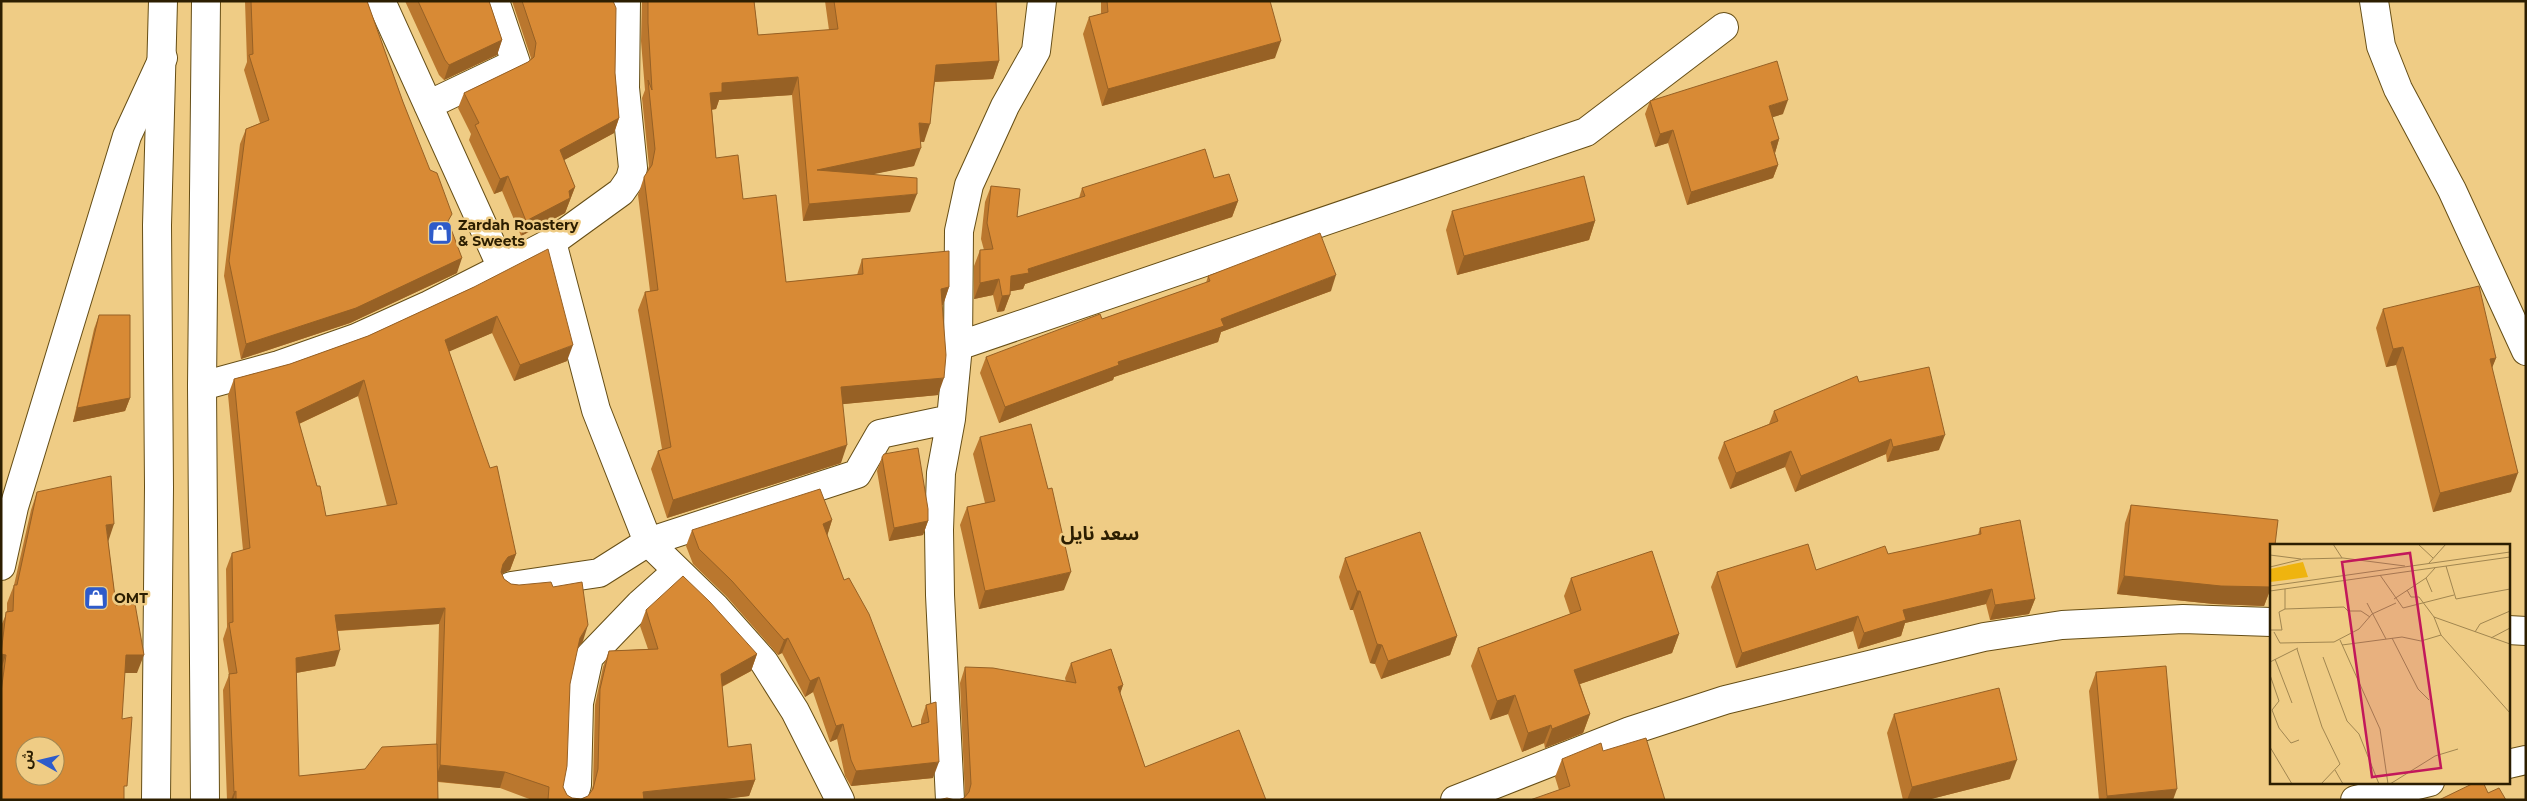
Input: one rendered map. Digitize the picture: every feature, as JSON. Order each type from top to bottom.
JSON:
[{"type":"main road","points":[[156,800],[159,487],[157,225],[163,58],[163,1]]},
{"type":"main road","points":[[205,800],[202,386],[206,1]]},
{"type":"main road","points":[[380,1],[502,268]]},
{"type":"main road","points":[[428,105],[516,63],[495,1]]},
{"type":"main road","points":[[202,386],[280,365],[356,338],[429,305],[552,242],[621,192],[630,179],[633,168],[625,88],[626,1]]},
{"type":"main road","points":[[950,800],[940,595],[940,530],[941,473],[951,419],[958,346],[959,231],[969,184],[1005,106],[1036,51],[1042,1]]},
{"type":"main road","points":[[2374,1],[2381,46],[2398,89],[2452,190],[2526,351]]},
{"type":"main road","points":[[958,346],[1586,132],[1724,26]]},
{"type":"main road","points":[[1,566],[14,507],[127,136],[163,58]]},
{"type":"main road","points":[[552,242],[596,410],[648,542],[715,607],[764,662],[795,711],[840,800]]},
{"type":"main road","points":[[511,586],[599,573],[648,542],[857,474],[880,434],[951,419]]},
{"type":"main road","points":[[572,800],[577,785],[580,703],[589,657],[640,604],[677,571]]},
{"type":"main road","points":[[1456,800],[1509,781],[1630,731],[1725,700],[1984,637],[2071,624],[2183,619],[2270,622]]},
{"type":"main road","points":[[2510,630],[2526,631]]},
{"type":"main road","points":[[2510,764],[2526,760]]},
{"type":"main road","points":[[2355,800],[2422,784]]},
{"type":"building","points":[[251,1],[367,1],[403,102],[430,170],[437,173],[452,214],[448,221],[462,258],[356,308],[246,344],[229,261],[246,129],[269,120],[249,55],[253,54]]},
{"type":"building","points":[[418,1],[489,1],[502,40],[449,65]]},
{"type":"building","points":[[522,1],[613,1],[616,8],[615,73],[619,118],[560,150],[575,187],[569,191],[570,198],[526,221],[508,176],[500,179],[475,125],[479,123],[464,93],[528,62],[534,57],[536,43]]},
{"type":"building","points":[[648,1],[754,1],[758,35],[838,29],[834,1],[996,1],[999,61],[936,65],[930,124],[919,123],[921,148],[817,170],[917,178],[917,194],[809,204],[798,77],[722,83],[722,92],[710,93],[716,158],[738,155],[743,199],[776,195],[786,282],[863,274],[862,259],[949,251],[949,287],[941,289],[946,355],[944,378],[841,387],[847,445],[673,500],[658,451],[671,447],[645,292],[658,290],[644,177],[652,165],[655,149],[648,80],[652,90]]},
{"type":"building","points":[[1107,1],[1270,1],[1281,41],[1108,89],[1089,17],[1108,12]]},
{"type":"building","points":[[1777,61],[1788,100],[1769,106],[1779,139],[1771,142],[1778,165],[1691,192],[1673,130],[1660,134],[1650,101]]},
{"type":"building","points":[[1205,149],[1214,178],[1229,174],[1238,201],[1028,269],[1029,273],[1011,276],[1010,295],[1002,296],[999,279],[980,283],[980,250],[993,249],[987,223],[991,186],[1020,189],[1017,217],[1085,196],[1082,188]]},
{"type":"building","points":[[1584,176],[1595,221],[1464,256],[1452,211]]},
{"type":"building","points":[[1320,233],[1336,275],[1221,319],[1224,326],[1118,362],[1119,365],[1005,407],[986,357],[1100,314],[1102,319],[1210,281],[1208,276]]},
{"type":"building","points":[[548,249],[573,345],[520,365],[497,316],[445,340],[490,468],[497,466],[516,554],[508,557],[503,564],[501,572],[504,579],[511,584],[519,585],[551,582],[553,587],[582,582],[588,625],[580,638],[570,684],[567,766],[563,787],[567,795],[572,798],[581,799],[588,796],[593,789],[598,769],[600,689],[609,651],[658,649],[646,610],[683,576],[710,602],[757,654],[721,674],[728,747],[751,744],[755,780],[643,792],[644,800],[548,800],[549,787],[505,772],[440,765],[445,608],[335,615],[340,650],[296,658],[299,776],[365,769],[382,747],[437,744],[438,800],[236,800],[236,791],[234,792],[229,674],[237,673],[229,623],[233,622],[232,553],[250,548],[234,379],[290,364],[368,336],[474,287]],"holes":[[[364,380],[397,504],[326,516],[320,486],[317,486],[296,412]]]},
{"type":"building","points":[[2479,286],[2496,358],[2490,359],[2518,473],[2440,493],[2403,347],[2393,349],[2383,309]]},
{"type":"building","points":[[99,315],[130,315],[130,398],[77,408]]},
{"type":"building","points":[[1929,367],[1945,435],[1893,447],[1891,439],[1801,476],[1791,451],[1736,473],[1724,442],[1778,421],[1774,411],[1857,376],[1859,382]]},
{"type":"building","points":[[1031,424],[1048,489],[1052,488],[1071,572],[985,591],[967,507],[995,501],[980,437]]},
{"type":"building","points":[[918,448],[928,509],[928,521],[894,528],[882,457],[884,454]]},
{"type":"building","points":[[111,476],[114,524],[106,525],[116,605],[135,604],[144,655],[126,655],[122,719],[132,717],[127,786],[124,786],[124,800],[1,800],[1,692],[6,655],[1,654],[6,612],[13,611],[14,585],[17,585],[37,492]]},
{"type":"building","points":[[820,489],[832,520],[823,524],[844,580],[849,578],[869,614],[912,727],[929,722],[926,705],[936,702],[939,762],[856,771],[851,760],[843,724],[836,726],[819,677],[810,681],[788,638],[784,640],[732,581],[699,549],[692,530]]},
{"type":"building","points":[[2131,505],[2278,520],[2275,544],[2270,544],[2270,587],[2221,586],[2124,576]]},
{"type":"building","points":[[2020,520],[2035,599],[1995,605],[1992,589],[1903,610],[1906,620],[1864,633],[1858,616],[1742,653],[1717,572],[1808,544],[1816,570],[1885,546],[1888,554],[1981,534],[1980,528]]},
{"type":"building","points":[[1420,532],[1457,636],[1388,661],[1382,645],[1377,644],[1360,591],[1357,591],[1345,558]]},
{"type":"building","points":[[1652,551],[1679,634],[1574,670],[1590,714],[1552,729],[1551,725],[1528,733],[1515,695],[1497,701],[1478,648],[1581,610],[1571,578]]},
{"type":"building","points":[[1111,649],[1123,685],[1118,687],[1145,767],[1239,730],[1266,800],[958,800],[964,798],[969,792],[971,784],[965,667],[993,668],[1076,683],[1071,663]]},
{"type":"building","points":[[2166,666],[2177,789],[2107,796],[2096,672]]},
{"type":"building","points":[[1999,688],[2017,760],[1912,787],[1894,714]]},
{"type":"building","points":[[1646,738],[1665,800],[1530,800],[1570,786],[1562,759],[1601,743],[1603,751]]},
{"type":"building","points":[[2472,784],[2484,784],[2488,793],[2499,788],[2506,800],[2439,800]]},
{"type":"building","points":[[947,798],[955,800],[938,800]]},
{"type":"place","name":"Zardah Roastery & Sweets","points":[[440,233]]},
{"type":"place","name":"OMT","points":[[96,598]]},
{"type":"district","name":"سعد نايل","points":[[1100,533]]}]
